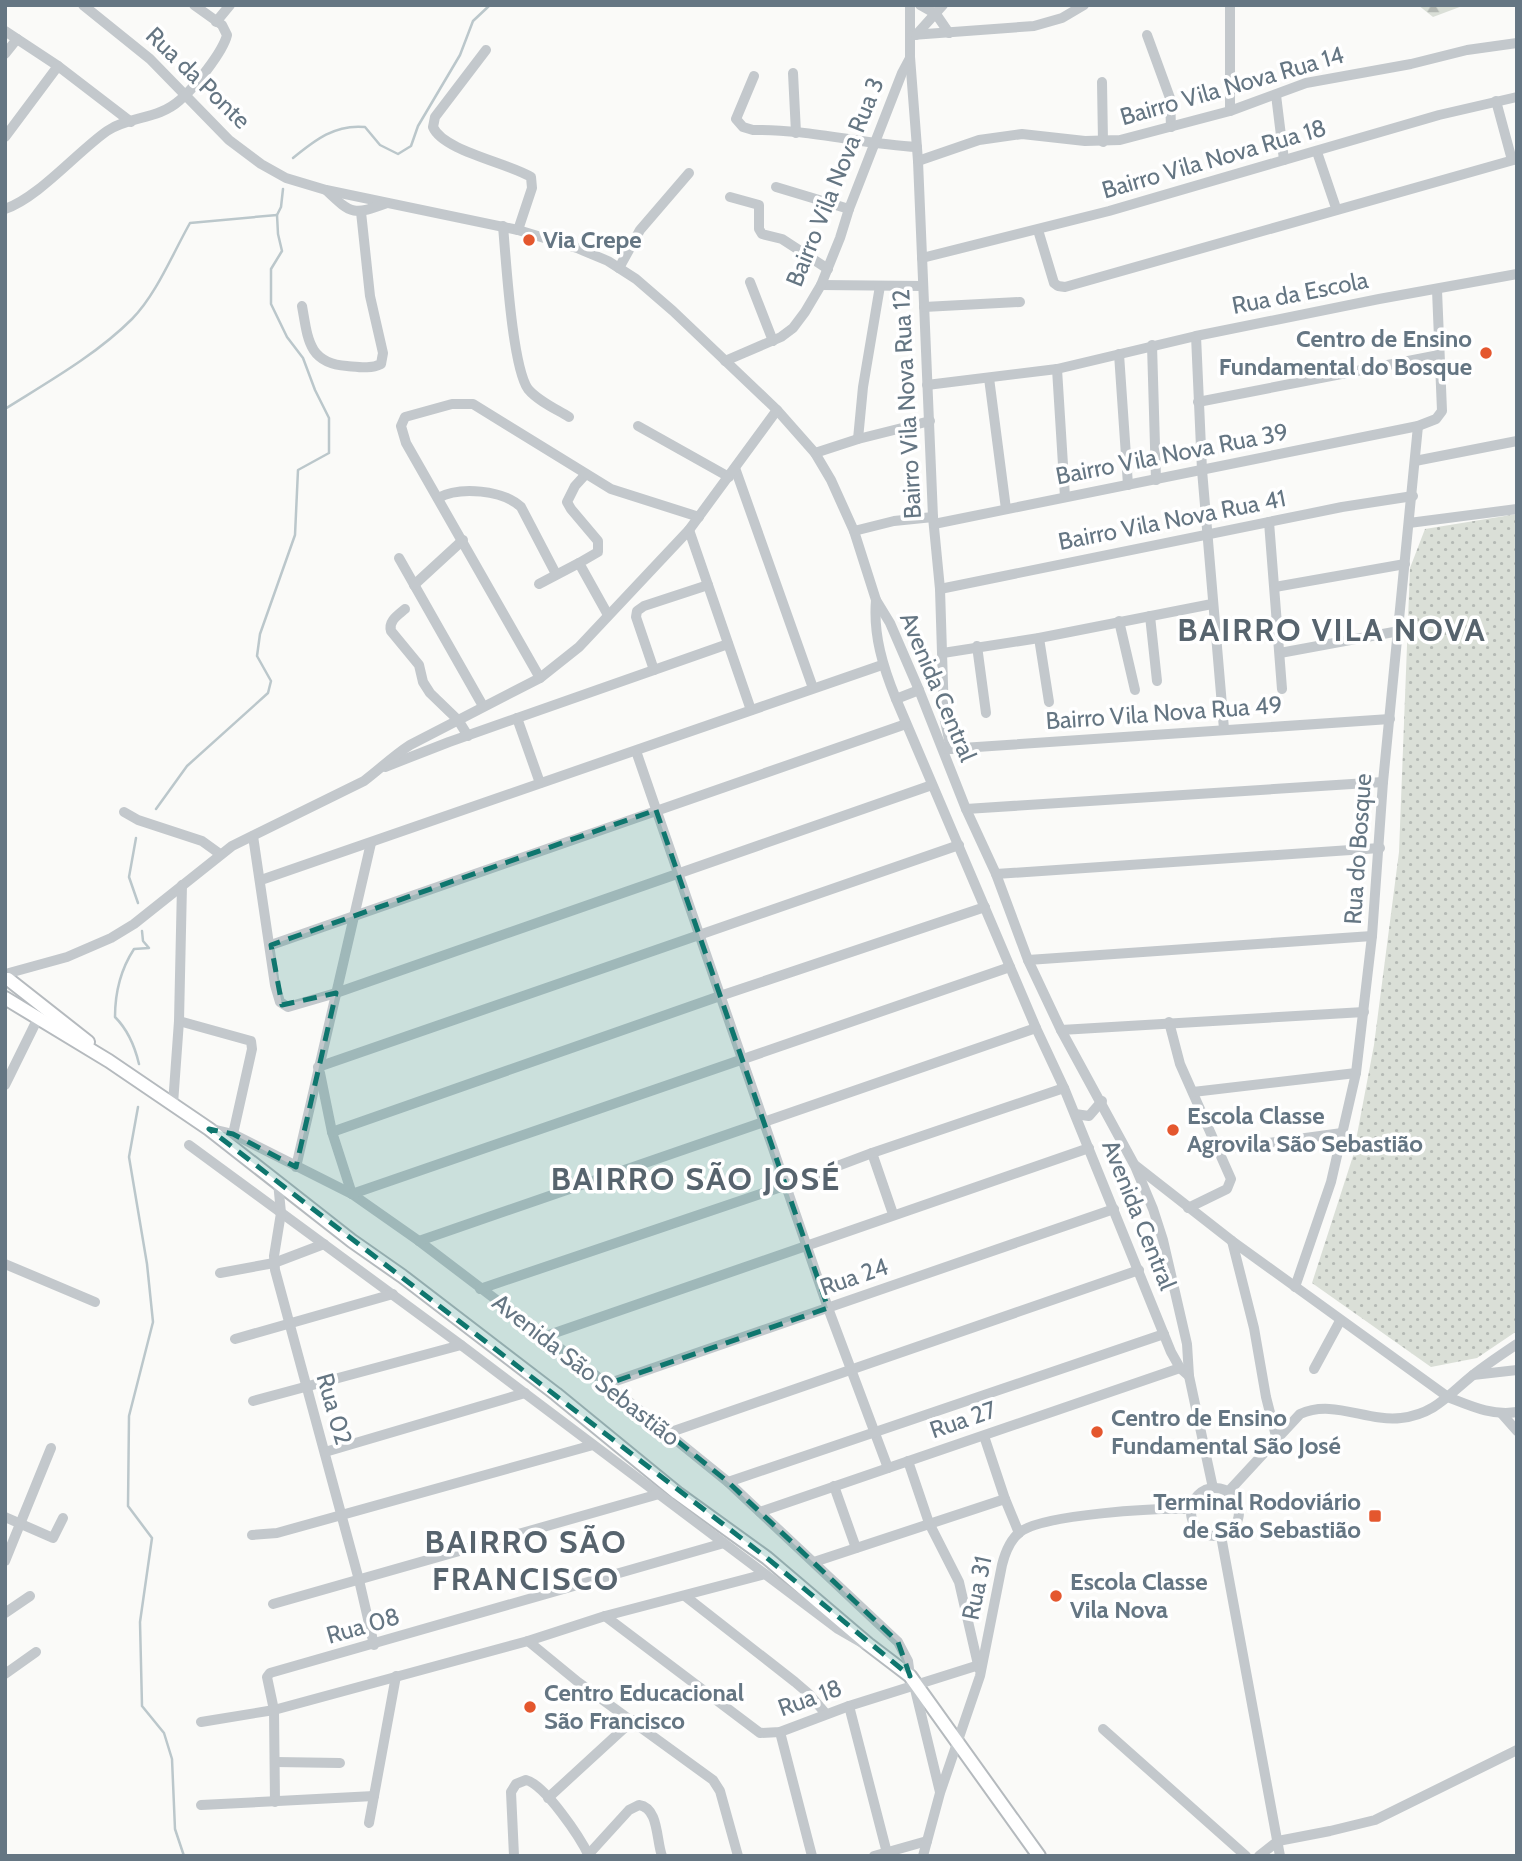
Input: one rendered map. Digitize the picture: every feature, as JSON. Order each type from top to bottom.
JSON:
[{"type":"main road","name":"Avenida São Sebastião","points":[[7,976],[109,1061]]},
{"type":"main road","name":"Avenida São Sebastião","points":[[5,998],[109,1061],[209,1129],[556,1394],[677,1493],[767,1558],[914,1682],[1038,1856]]},
{"type":"street","name":"Rua da Ponte","points":[[83,5],[150,59],[229,140],[261,164],[286,178],[326,190]]},
{"type":"street","points":[[98,15],[107,5]]},
{"type":"street","points":[[7,206],[32,192],[109,130],[165,110],[186,94],[226,40],[226,31],[222,25],[194,5]]},
{"type":"street","points":[[216,22],[230,5]]},
{"type":"street","points":[[910,5],[914,35],[910,57]]},
{"type":"street","points":[[920,5],[940,9]]},
{"type":"street","points":[[914,35],[1049,23],[1084,5]]},
{"type":"street","points":[[1230,5],[1230,111]]},
{"type":"street","points":[[914,35],[940,9]]},
{"type":"street","points":[[940,9],[949,33]]},
{"type":"street","points":[[5,31],[58,66],[131,122]]},
{"type":"street","points":[[1147,35],[1170,98],[1171,127]]},
{"type":"street","points":[[5,54],[17,39]]},
{"type":"street","name":"Bairro Vila Nova Rua 14","points":[[918,161],[979,140],[1001,136],[1039,135],[1103,142],[1120,140],[1230,111],[1330,77],[1382,70],[1466,50],[1517,43]]},
{"type":"street","points":[[486,50],[435,117],[434,130],[443,139],[531,177],[532,188],[518,230]]},
{"type":"street","name":"Bairro Vila Nova Rua 3","points":[[725,361],[773,341],[793,328],[821,285],[910,57]]},
{"type":"street","name":"Bairro Vila Nova Rua 12","points":[[910,57],[918,161],[933,521],[940,589],[946,749]]},
{"type":"street","points":[[5,137],[58,66]]},
{"type":"street","points":[[793,73],[796,133]]},
{"type":"street","points":[[754,76],[737,117],[739,124],[753,130],[917,147]]},
{"type":"street","points":[[1102,82],[1103,142]]},
{"type":"street","points":[[1276,95],[1284,160]]},
{"type":"street","name":"Bairro Vila Nova Rua 18","points":[[922,258],[1038,230],[1439,115],[1517,97]]},
{"type":"street","points":[[1038,230],[1052,279],[1058,286],[1073,285],[1514,159],[1496,101]]},
{"type":"street","points":[[1317,152],[1336,208]]},
{"type":"street","points":[[619,268],[640,230],[689,173]]},
{"type":"street","points":[[776,187],[849,209]]},
{"type":"street","points":[[326,190],[349,209],[361,212],[387,203]]},
{"type":"street","points":[[326,190],[503,226],[578,248],[619,268],[665,304],[777,410],[815,453],[831,480],[854,531],[876,600]]},
{"type":"street","points":[[730,197],[758,204],[759,229],[765,235],[782,239],[828,269]]},
{"type":"street","points":[[302,306],[309,343],[316,355],[338,366],[372,367],[381,364],[383,356],[370,296],[361,212]]},
{"type":"street","points":[[503,226],[517,354],[522,373],[531,392],[569,417]]},
{"type":"street","name":"Rua da Escola","points":[[927,385],[1057,369],[1152,345],[1517,274]]},
{"type":"street","points":[[750,282],[773,341]]},
{"type":"street","points":[[821,285],[923,286]]},
{"type":"street","points":[[858,439],[863,387],[880,286]]},
{"type":"street","points":[[1418,426],[1436,419],[1442,411],[1437,290]]},
{"type":"street","points":[[924,307],[1020,302]]},
{"type":"street","points":[[1196,336],[1202,470],[1224,729]]},
{"type":"street","points":[[1152,345],[1156,480]]},
{"type":"street","points":[[1119,354],[1128,485]]},
{"type":"street","points":[[1198,402],[1439,355]]},
{"type":"street","points":[[1057,369],[1065,497]]},
{"type":"street","points":[[989,378],[1006,509]]},
{"type":"street","points":[[540,678],[406,443],[401,426],[405,417],[460,403],[473,404],[584,475],[611,489],[699,517]]},
{"type":"street","points":[[381,769],[394,755],[540,678],[579,647],[689,530],[777,410]]},
{"type":"street","points":[[815,453],[930,421]]},
{"type":"street","points":[[638,426],[732,472],[813,688]]},
{"type":"street","name":"Bairro Vila Nova Rua 39","points":[[854,531],[894,521],[933,521],[1006,509],[1418,426]]},
{"type":"street","name":"Rua do Bosque","points":[[1295,1287],[1331,1182],[1356,1073],[1372,936],[1383,782],[1418,426]]},
{"type":"street","points":[[1415,461],[1517,441]]},
{"type":"street","points":[[539,584],[594,555],[600,547],[596,536],[567,502],[584,475]]},
{"type":"street","points":[[438,498],[463,490],[515,501],[521,507],[556,574]]},
{"type":"street","name":"Bairro Vila Nova Rua 41","points":[[940,589],[1342,507],[1413,496]]},
{"type":"street","points":[[1409,523],[1517,509]]},
{"type":"street","points":[[1269,522],[1282,689]]},
{"type":"street","points":[[689,530],[751,710]]},
{"type":"street","points":[[414,585],[463,540]]},
{"type":"street","points":[[399,558],[484,706]]},
{"type":"street","points":[[579,563],[608,615]]},
{"type":"street","points":[[1275,587],[1405,564]]},
{"type":"street","points":[[654,670],[638,624],[637,611],[644,606],[708,585]]},
{"type":"street","name":"Avenida Central","points":[[876,600],[882,665],[1075,1114],[1164,1334],[1180,1368],[1189,1376]]},
{"type":"street","name":"Avenida Central","points":[[876,600],[890,623],[946,749],[966,809],[996,874],[1028,960],[1061,1030],[1110,1116],[1141,1178],[1153,1209],[1169,1263],[1187,1344],[1189,1376],[1213,1488]]},
{"type":"street","points":[[943,653],[1039,638],[1212,604]]},
{"type":"street","points":[[405,609],[392,621],[391,631],[419,665],[429,693],[458,720],[468,736]]},
{"type":"street","points":[[1150,616],[1157,681]]},
{"type":"street","points":[[1119,621],[1135,690]]},
{"type":"street","points":[[1280,653],[1399,631]]},
{"type":"street","points":[[1039,638],[1049,702]]},
{"type":"street","points":[[7,976],[67,957],[111,938],[134,924],[220,855],[253,835],[363,781],[381,769],[728,644]]},
{"type":"street","points":[[977,646],[986,713]]},
{"type":"street","points":[[261,880],[882,665]]},
{"type":"street","points":[[896,699],[919,690]]},
{"type":"street","points":[[517,718],[540,783]]},
{"type":"street","name":"Bairro Vila Nova Rua 49","points":[[946,749],[1390,719]]},
{"type":"street","points":[[271,945],[906,724]]},
{"type":"street","points":[[636,751],[828,1308],[888,1468]]},
{"type":"street","points":[[966,809],[1383,782]]},
{"type":"street","points":[[253,835],[279,1002],[288,1007],[336,993],[932,785]]},
{"type":"street","points":[[124,812],[138,820],[202,841],[220,855]]},
{"type":"street","points":[[296,1167],[371,843]]},
{"type":"street","points":[[318,1067],[959,845]]},
{"type":"street","points":[[996,874],[1380,848]]},
{"type":"street","points":[[173,1104],[179,1021],[182,885]]},
{"type":"street","points":[[332,1132],[720,996],[985,907]]},
{"type":"street","points":[[1028,960],[1372,936]]},
{"type":"street","points":[[318,1067],[332,1132],[352,1194],[1010,967]]},
{"type":"street","points":[[1061,1030],[1364,1012]]},
{"type":"street","points":[[5,1085],[38,1018]]},
{"type":"street","points":[[179,1021],[251,1041],[252,1049],[233,1134]]},
{"type":"street","points":[[1169,1022],[1180,1064],[1230,1174],[1230,1185],[1224,1191],[1188,1208]]},
{"type":"street","points":[[419,1241],[1036,1028]]},
{"type":"street","points":[[1193,1092],[1356,1073]]},
{"type":"street","points":[[480,1289],[1064,1088]]},
{"type":"street","points":[[1075,1114],[1089,1116],[1101,1101]]},
{"type":"street","points":[[1081,1129],[1093,1119],[1110,1116]]},
{"type":"street","name":"Avenida São Sebastião","points":[[209,1129],[233,1134],[352,1194],[419,1241],[607,1384],[728,1482],[898,1642],[908,1661],[914,1682]]},
{"type":"street","points":[[1217,1150],[1342,1133]]},
{"type":"street","points":[[189,1145],[393,1294],[853,1639],[860,1644],[868,1644]]},
{"type":"street","points":[[543,1337],[1089,1148]]},
{"type":"street","points":[[872,1153],[893,1214]]},
{"type":"street","points":[[1135,1166],[1340,1321],[1448,1397],[1502,1414],[1517,1412]]},
{"type":"street","points":[[1141,1178],[1164,1188]]},
{"type":"street","name":"Rua 02","points":[[278,1182],[281,1213],[274,1263],[374,1645]]},
{"type":"street","name":"Rua 24","points":[[607,1384],[1114,1209]]},
{"type":"street","points":[[1232,1241],[1254,1328],[1266,1397],[1277,1440]]},
{"type":"street","points":[[220,1273],[274,1263],[324,1244]]},
{"type":"street","points":[[5,1265],[95,1302]]},
{"type":"street","points":[[668,1433],[1139,1270]]},
{"type":"street","points":[[235,1339],[393,1294]]},
{"type":"street","points":[[1314,1369],[1340,1321]]},
{"type":"street","points":[[728,1482],[1164,1334]]},
{"type":"street","points":[[1228,1492],[1295,1418],[1310,1410],[1333,1409],[1399,1419],[1434,1409],[1473,1375],[1517,1344]]},
{"type":"street","points":[[253,1401],[461,1345]]},
{"type":"street","name":"Rua 27","points":[[760,1512],[1180,1368]]},
{"type":"street","points":[[1473,1375],[1517,1370]]},
{"type":"street","points":[[324,1452],[525,1393]]},
{"type":"street","points":[[1502,1414],[1517,1432]]},
{"type":"street","points":[[984,1436],[1019,1533]]},
{"type":"street","points":[[251,1535],[277,1533],[593,1445]]},
{"type":"street","points":[[5,1562],[51,1448]]},
{"type":"street","points":[[908,1461],[929,1523],[959,1582],[979,1670]]},
{"type":"street","points":[[834,1486],[856,1548]]},
{"type":"street","points":[[1213,1488],[1228,1492],[1238,1503],[1238,1520],[1232,1530],[1221,1536],[1206,1535],[1199,1531],[1192,1521],[1190,1509],[1198,1494],[1213,1488]]},
{"type":"street","points":[[272,1604],[659,1494]]},
{"type":"street","points":[[814,1562],[1005,1499]]},
{"type":"street","name":"Rua 31","points":[[923,1856],[979,1670],[1005,1553],[1019,1533],[1041,1522],[1147,1510],[1190,1509]]},
{"type":"street","points":[[5,1517],[53,1538],[63,1518]]},
{"type":"street","points":[[1221,1536],[1280,1856]]},
{"type":"street","name":"Rua 08","points":[[274,1710],[267,1678],[273,1672],[724,1543]]},
{"type":"street","points":[[201,1723],[274,1710],[528,1641],[605,1616],[765,1574]]},
{"type":"street","points":[[5,1613],[30,1596]]},
{"type":"street","points":[[685,1596],[795,1682],[826,1714]]},
{"type":"street","name":"Rua 18","points":[[605,1616],[751,1729],[760,1733],[780,1732],[914,1682],[979,1670]]},
{"type":"street","points":[[528,1641],[578,1682],[717,1784],[738,1856]]},
{"type":"street","points":[[5,1674],[36,1652]]},
{"type":"street","points":[[369,1823],[396,1676]]},
{"type":"street","points":[[914,1682],[940,1793]]},
{"type":"street","points":[[849,1706],[887,1853]]},
{"type":"street","points":[[274,1710],[275,1802]]},
{"type":"street","points":[[548,1798],[633,1720]]},
{"type":"street","points":[[1103,1729],[1246,1856]]},
{"type":"street","points":[[780,1732],[812,1856]]},
{"type":"street","points":[[1259,1856],[1278,1841],[1375,1820],[1517,1750]]},
{"type":"street","points":[[276,1762],[340,1763]]},
{"type":"street","points":[[933,1764],[950,1767]]},
{"type":"street","points":[[514,1856],[510,1803],[512,1788],[519,1782],[529,1781],[548,1798],[570,1825],[588,1855],[634,1806],[647,1806],[652,1812],[662,1856]]},
{"type":"street","points":[[201,1805],[374,1796]]},
{"type":"street","points":[[874,1856],[927,1841]]},
{"type":"highlighted area","points":[[656,810],[828,1308],[607,1384],[728,1482],[898,1642],[910,1676],[767,1558],[209,1129],[233,1134],[296,1167],[336,993],[282,1005],[271,945]]},
{"type":"green space","points":[[1418,5],[1465,5],[1433,17]]},
{"type":"green space","points":[[1517,514],[1517,1331],[1477,1358],[1431,1367],[1312,1283],[1353,1156],[1374,1045],[1399,852],[1410,568],[1425,529]]},
{"type":"waterway","points":[[293,158],[309,145],[344,128],[365,127],[380,145],[398,154],[411,146],[418,126],[460,55],[473,21],[490,5]]},
{"type":"waterway","points":[[156,809],[187,766],[268,693],[271,681],[257,656],[260,634],[295,535],[298,470],[329,453],[329,418],[303,358],[287,337],[271,304],[271,269],[282,251],[277,215],[283,189]]},
{"type":"waterway","points":[[5,409],[87,356],[132,319],[156,286],[190,223],[277,215]]},
{"type":"waterway","points":[[136,838],[129,877],[138,903]]},
{"type":"waterway","points":[[139,1064],[130,1039],[115,1017],[116,999],[129,957],[134,949],[149,948],[143,941],[142,931]]},
{"type":"waterway","points":[[138,1107],[129,1157],[147,1264],[153,1322],[129,1416],[128,1506],[152,1538],[140,1622],[142,1706],[164,1733],[172,1759],[175,1829],[184,1856]]},
{"type":"place","name":"Via Crepe","points":[[529,240]]},
{"type":"place","name":"Centro de Ensino Fundamental do Bosque","points":[[1486,353]]},
{"type":"place","name":"Escola Classe Agrovila São Sebastião","points":[[1173,1130]]},
{"type":"place","name":"Centro de Ensino Fundamental São José","points":[[1097,1432]]},
{"type":"place","name":"Terminal Rodoviário de São Sebastião","points":[[1375,1516]]},
{"type":"place","name":"Escola Classe Vila Nova","points":[[1056,1596]]},
{"type":"place","name":"Centro Educacional São Francisco","points":[[530,1707]]},
{"type":"district","name":"BAIRRO VILA NOVA","points":[[1332,630]]},
{"type":"district","name":"BAIRRO SÃO JOSÉ","points":[[696,1179]]},
{"type":"district","name":"BAIRRO SÃO FRANCISCO","points":[[526,1560]]}]
